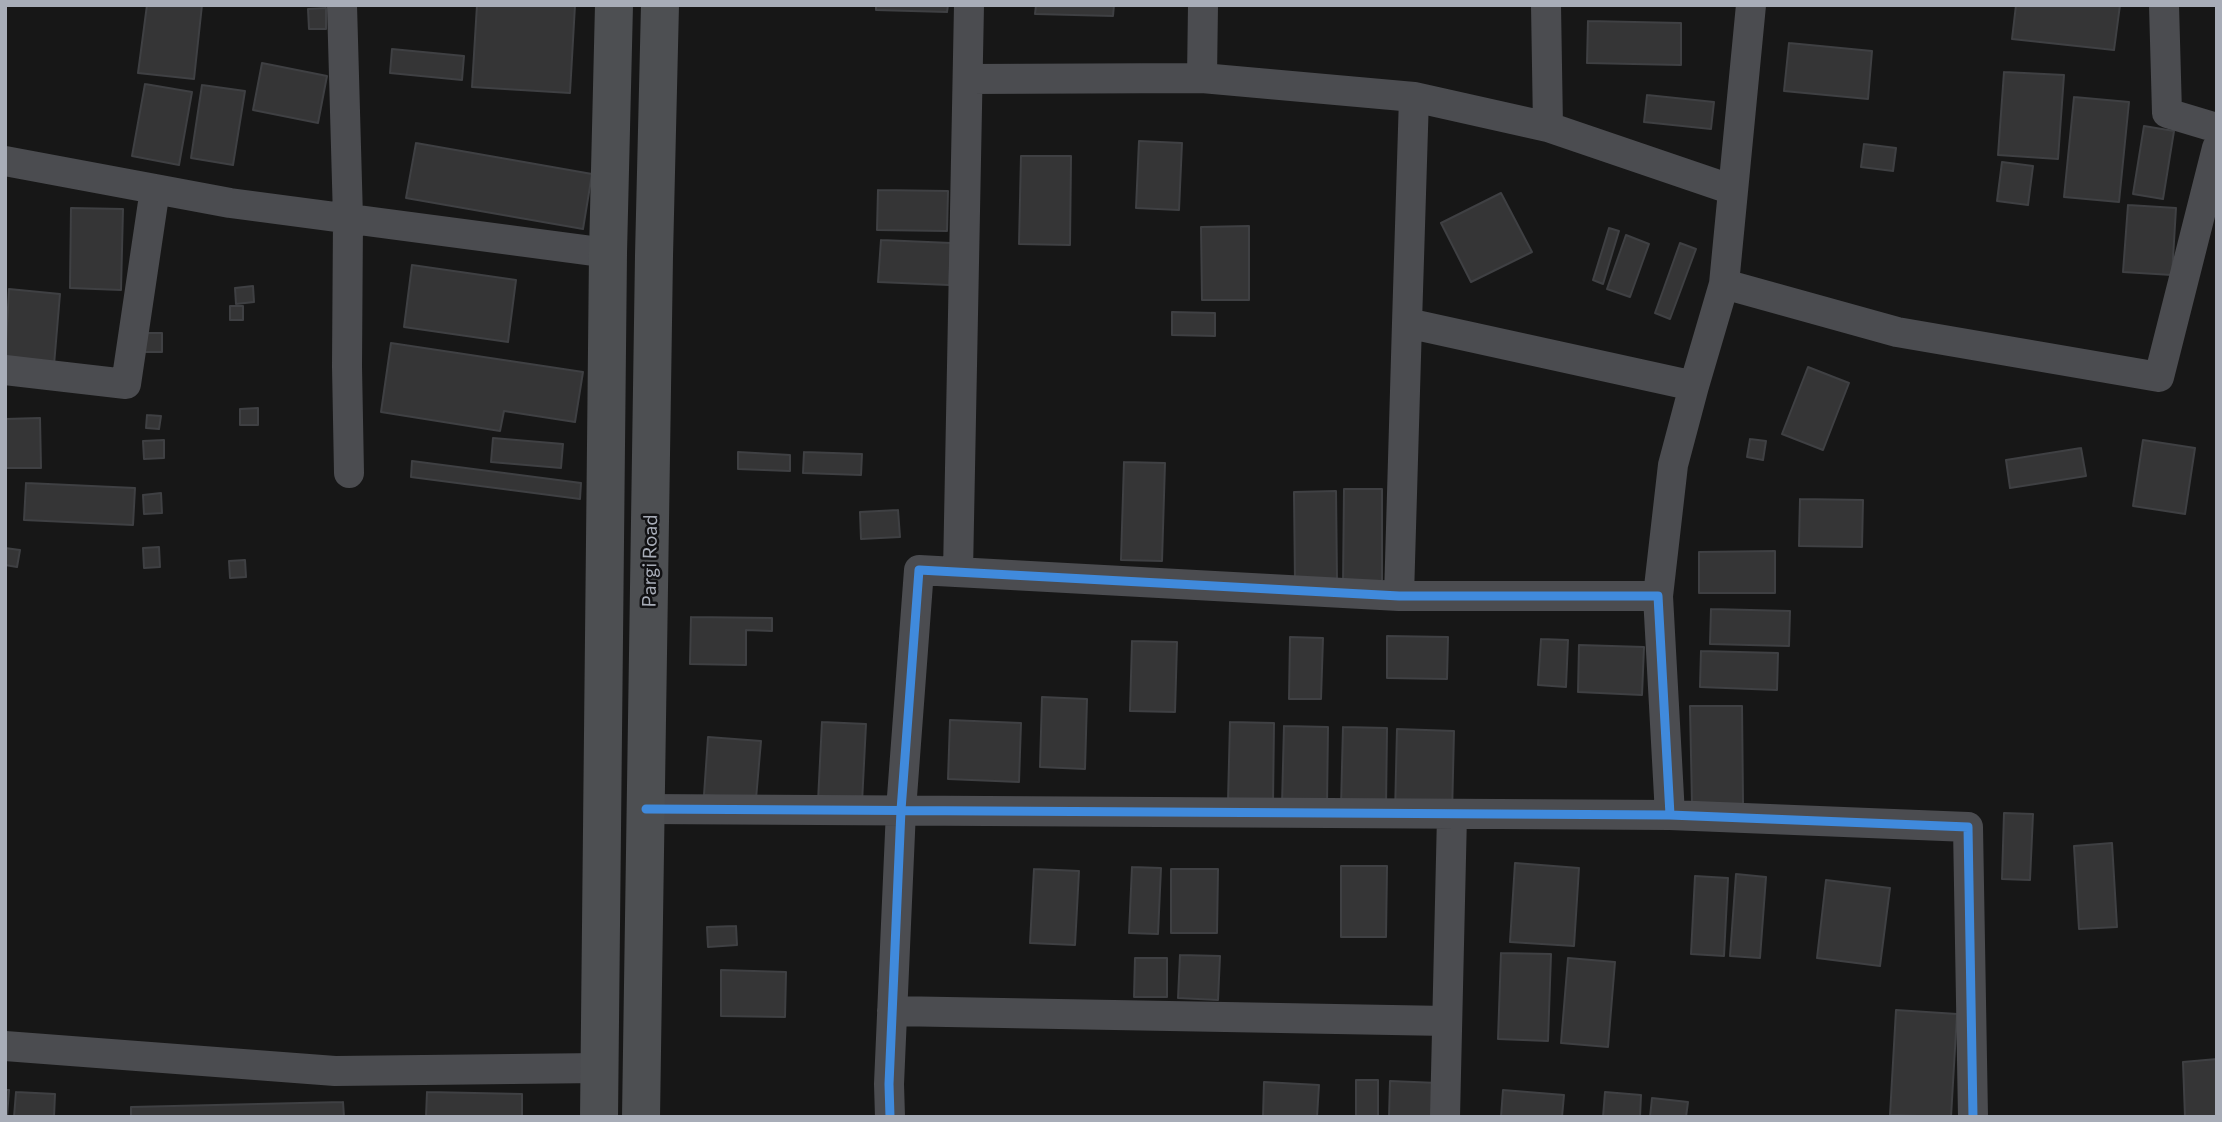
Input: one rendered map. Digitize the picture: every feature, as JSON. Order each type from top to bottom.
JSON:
[{"type":"main road","points":[[599,1117],[608,253],[614,5]]},
{"type":"main road","name":"Pargi Road","points":[[641,1117],[660,5]]},
{"type":"main road","points":[[604,606],[649,607]]},
{"type":"street","points":[[342,5],[348,218],[349,473]]},
{"type":"street","points":[[958,572],[969,5]]},
{"type":"street","points":[[1202,79],[1203,5]]},
{"type":"street","points":[[1546,5],[1548,127]]},
{"type":"street","points":[[1670,815],[1658,596],[1673,465],[1724,284],[1751,5]]},
{"type":"street","points":[[2164,5],[2167,113],[2217,128]]},
{"type":"street","points":[[969,79],[1202,79],[1414,97],[1548,127],[1733,190]]},
{"type":"street","points":[[1399,596],[1414,97]]},
{"type":"street","points":[[1724,284],[1898,332],[2159,377],[2217,149]]},
{"type":"street","points":[[5,161],[230,203],[608,253]]},
{"type":"street","points":[[5,370],[126,384],[155,189]]},
{"type":"street","points":[[1406,323],[1694,386]]},
{"type":"street","points":[[890,1117],[901,810],[919,570],[1399,596],[1658,596]]},
{"type":"street","points":[[646,809],[1670,815],[1968,827],[1973,1117]]},
{"type":"street","points":[[1445,1117],[1452,815]]},
{"type":"street","points":[[892,1011],[1447,1021]]},
{"type":"street","points":[[5,1046],[335,1071],[600,1068]]},
{"type":"building","points":[[147,5],[202,5],[194,79],[138,73]]},
{"type":"building","points":[[477,5],[575,5],[570,93],[472,87]]},
{"type":"building","points":[[876,5],[948,5],[947,12],[876,10]]},
{"type":"building","points":[[1036,5],[1114,5],[1113,16],[1035,14]]},
{"type":"building","points":[[2016,5],[2120,5],[2114,50],[2012,39]]},
{"type":"building","points":[[326,8],[326,29],[309,29],[308,9]]},
{"type":"building","points":[[1588,21],[1681,23],[1681,65],[1587,63]]},
{"type":"building","points":[[1789,43],[1872,51],[1868,99],[1784,91]]},
{"type":"building","points":[[392,49],[464,56],[462,80],[390,73]]},
{"type":"building","points":[[262,63],[327,76],[318,123],[253,110]]},
{"type":"building","points":[[2004,72],[2064,75],[2058,159],[1998,155]]},
{"type":"building","points":[[145,84],[192,92],[179,165],[132,156]]},
{"type":"building","points":[[202,85],[245,91],[233,165],[191,158]]},
{"type":"building","points":[[1647,95],[1714,102],[1711,129],[1644,122]]},
{"type":"building","points":[[2074,97],[2129,102],[2119,202],[2064,197]]},
{"type":"building","points":[[2144,126],[2174,131],[2163,199],[2133,194]]},
{"type":"building","points":[[1139,141],[1182,143],[1179,210],[1136,208]]},
{"type":"building","points":[[416,143],[592,174],[583,229],[406,198]]},
{"type":"building","points":[[1864,144],[1896,148],[1893,171],[1861,167]]},
{"type":"building","points":[[1021,156],[1071,156],[1070,245],[1019,244]]},
{"type":"building","points":[[2002,162],[2033,166],[2028,205],[1997,201]]},
{"type":"building","points":[[878,190],[948,191],[947,231],[877,230]]},
{"type":"building","points":[[1501,193],[1532,252],[1471,282],[1441,223]]},
{"type":"building","points":[[2128,205],[2176,208],[2172,275],[2123,272]]},
{"type":"building","points":[[71,208],[123,209],[121,290],[70,288]]},
{"type":"building","points":[[1249,226],[1249,300],[1202,300],[1201,227]]},
{"type":"building","points":[[1609,228],[1619,231],[1603,284],[1593,280]]},
{"type":"building","points":[[1626,235],[1649,244],[1630,297],[1607,289]]},
{"type":"building","points":[[881,240],[951,243],[949,285],[878,282]]},
{"type":"building","points":[[1680,243],[1696,249],[1670,319],[1655,313]]},
{"type":"building","points":[[412,265],[516,280],[508,342],[404,327]]},
{"type":"building","points":[[253,286],[254,302],[236,304],[235,288]]},
{"type":"building","points":[[9,289],[60,294],[54,365],[5,361]]},
{"type":"building","points":[[230,306],[243,306],[243,320],[230,320]]},
{"type":"building","points":[[1172,312],[1215,313],[1215,336],[1172,335]]},
{"type":"building","points":[[144,333],[162,333],[162,352],[144,352]]},
{"type":"building","points":[[391,343],[583,372],[575,422],[504,411],[500,431],[381,412]]},
{"type":"building","points":[[1808,367],[1849,383],[1823,450],[1782,434]]},
{"type":"building","points":[[258,408],[258,425],[240,425],[240,409]]},
{"type":"building","points":[[147,415],[161,416],[159,429],[146,428]]},
{"type":"building","points":[[40,418],[41,468],[5,468],[5,419]]},
{"type":"building","points":[[493,438],[563,444],[561,468],[491,462]]},
{"type":"building","points":[[1750,439],[1766,441],[1763,460],[1747,457]]},
{"type":"building","points":[[164,440],[164,458],[144,459],[143,441]]},
{"type":"building","points":[[2143,440],[2195,448],[2185,514],[2133,506]]},
{"type":"building","points":[[2081,448],[2086,476],[2010,488],[2006,460]]},
{"type":"building","points":[[738,452],[790,455],[790,471],[738,469]]},
{"type":"building","points":[[804,452],[862,454],[861,475],[803,473]]},
{"type":"building","points":[[412,461],[581,483],[580,499],[411,477]]},
{"type":"building","points":[[1124,462],[1165,463],[1162,561],[1121,560]]},
{"type":"building","points":[[26,483],[135,488],[133,525],[24,520]]},
{"type":"building","points":[[1344,489],[1382,489],[1382,586],[1343,586]]},
{"type":"building","points":[[1336,491],[1337,582],[1295,583],[1294,492]]},
{"type":"building","points":[[161,493],[162,513],[144,514],[143,495]]},
{"type":"building","points":[[1800,499],[1863,500],[1862,547],[1799,546]]},
{"type":"building","points":[[898,510],[900,537],[861,539],[860,512]]},
{"type":"building","points":[[159,547],[160,567],[144,568],[143,548]]},
{"type":"building","points":[[5,548],[20,550],[17,567],[5,565]]},
{"type":"building","points":[[1775,551],[1775,593],[1699,593],[1699,552]]},
{"type":"building","points":[[245,560],[246,577],[230,578],[229,561]]},
{"type":"building","points":[[1711,609],[1790,611],[1789,646],[1710,644]]},
{"type":"building","points":[[691,617],[772,618],[772,631],[746,630],[746,665],[690,664]]},
{"type":"building","points":[[1387,636],[1448,637],[1447,679],[1387,678]]},
{"type":"building","points":[[1290,637],[1323,638],[1321,699],[1289,699]]},
{"type":"building","points":[[1541,639],[1568,640],[1566,687],[1538,685]]},
{"type":"building","points":[[1132,641],[1177,642],[1175,712],[1130,711]]},
{"type":"building","points":[[1579,645],[1644,647],[1642,695],[1578,692]]},
{"type":"building","points":[[1701,651],[1778,653],[1777,690],[1700,687]]},
{"type":"building","points":[[1042,697],[1087,699],[1085,769],[1040,767]]},
{"type":"building","points":[[1690,706],[1742,706],[1743,804],[1692,804]]},
{"type":"building","points":[[950,720],[1021,723],[1019,782],[948,779]]},
{"type":"building","points":[[822,722],[866,724],[862,803],[818,801]]},
{"type":"building","points":[[1230,722],[1274,723],[1273,803],[1228,801]]},
{"type":"building","points":[[1284,726],[1328,727],[1327,806],[1282,805]]},
{"type":"building","points":[[1343,727],[1387,728],[1386,808],[1341,807]]},
{"type":"building","points":[[1397,729],[1454,731],[1452,815],[1395,814]]},
{"type":"building","points":[[708,737],[761,741],[756,799],[704,795]]},
{"type":"building","points":[[2004,813],[2033,814],[2030,880],[2002,879]]},
{"type":"building","points":[[2112,843],[2117,927],[2079,929],[2074,846]]},
{"type":"building","points":[[1515,863],[1579,868],[1574,946],[1510,942]]},
{"type":"building","points":[[1341,866],[1387,866],[1386,937],[1341,937]]},
{"type":"building","points":[[1132,867],[1161,868],[1158,934],[1129,933]]},
{"type":"building","points":[[1034,869],[1079,871],[1075,945],[1030,943]]},
{"type":"building","points":[[1171,869],[1218,869],[1217,933],[1171,933]]},
{"type":"building","points":[[1736,874],[1766,877],[1760,958],[1730,956]]},
{"type":"building","points":[[1695,876],[1728,878],[1724,956],[1691,954]]},
{"type":"building","points":[[1826,880],[1890,888],[1880,966],[1817,958]]},
{"type":"building","points":[[736,926],[737,945],[708,947],[707,927]]},
{"type":"building","points":[[1501,953],[1551,954],[1548,1041],[1498,1039]]},
{"type":"building","points":[[1180,955],[1220,956],[1218,1000],[1178,998]]},
{"type":"building","points":[[1135,958],[1167,958],[1167,997],[1134,997]]},
{"type":"building","points":[[1568,958],[1615,962],[1608,1047],[1561,1043]]},
{"type":"building","points":[[721,970],[786,972],[785,1017],[721,1016]]},
{"type":"building","points":[[1896,1010],[1957,1014],[1951,1117],[1890,1115]]},
{"type":"building","points":[[2217,1059],[2217,1117],[2185,1117],[2183,1062]]},
{"type":"building","points":[[1356,1080],[1378,1080],[1378,1117],[1356,1117]]},
{"type":"building","points":[[1390,1081],[1438,1083],[1437,1117],[1389,1117]]},
{"type":"building","points":[[1264,1082],[1319,1085],[1317,1117],[1263,1117]]},
{"type":"building","points":[[5,1090],[9,1090],[7,1117],[5,1117]]},
{"type":"building","points":[[1503,1090],[1564,1095],[1562,1117],[1501,1117]]},
{"type":"building","points":[[16,1092],[55,1094],[54,1117],[14,1117]]},
{"type":"building","points":[[427,1092],[522,1094],[522,1117],[426,1117]]},
{"type":"building","points":[[1605,1092],[1641,1095],[1640,1117],[1603,1117]]},
{"type":"building","points":[[1652,1098],[1688,1102],[1686,1117],[1650,1117]]},
{"type":"building","points":[[343,1102],[344,1117],[131,1117],[131,1107]]},
{"type":"cycle path","points":[[890,1117],[889,1084],[901,810],[919,570],[1399,596],[1658,596],[1670,815]]},
{"type":"cycle path","points":[[646,809],[1670,815],[1968,827],[1973,1117]]}]
